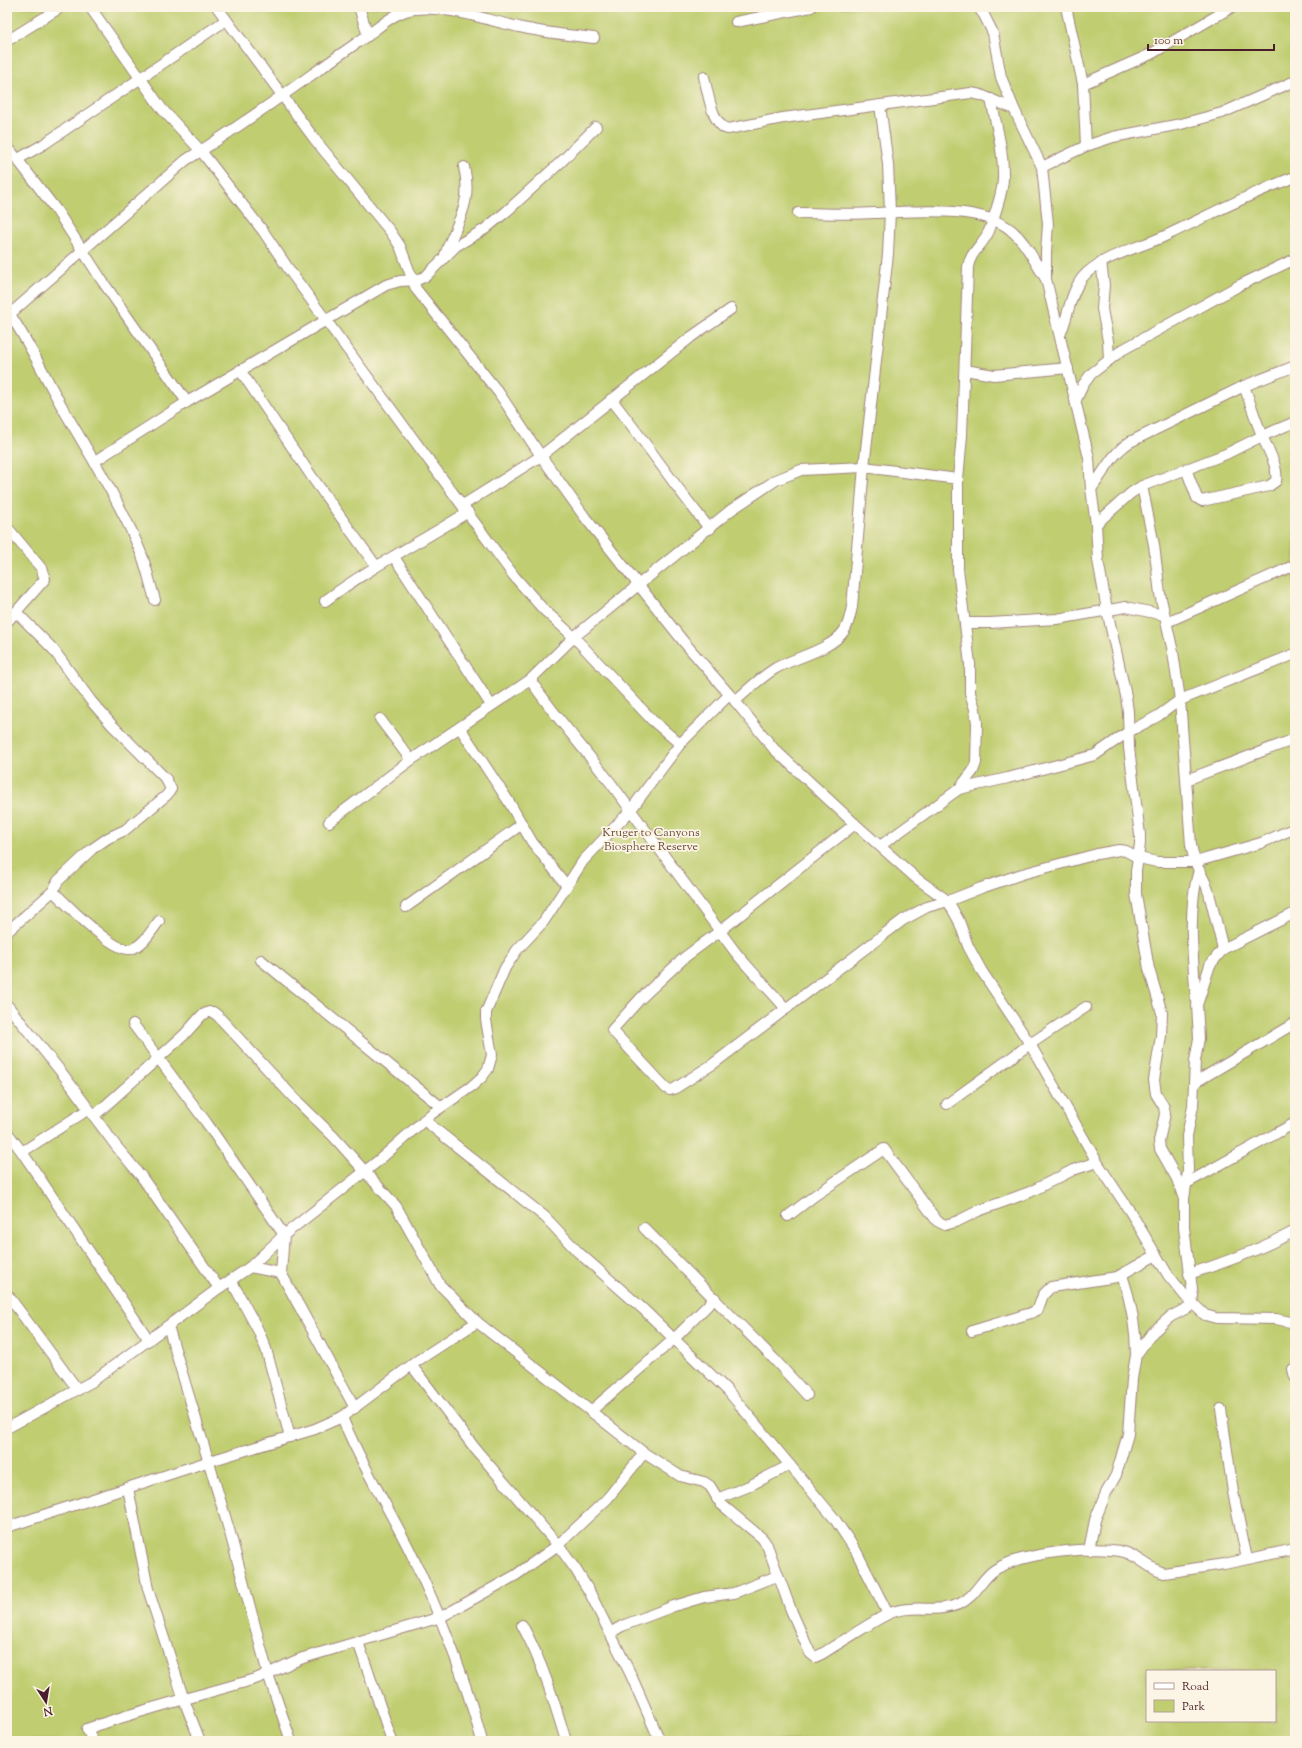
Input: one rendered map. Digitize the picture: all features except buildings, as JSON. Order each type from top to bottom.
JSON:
[{"type":"street","points":[[7,41],[61,7]]},
{"type":"street","points":[[90,7],[162,109],[201,151],[263,231],[292,274],[514,576],[531,596],[574,637],[632,699],[680,744]]},
{"type":"street","points":[[217,7],[316,141],[390,231],[400,246],[412,280],[424,299],[499,393],[541,456],[584,516],[682,641],[774,749],[916,878],[948,902],[959,921],[968,946],[981,970],[1030,1044],[1097,1162],[1168,1275],[1192,1304],[1205,1315],[1216,1318],[1276,1319],[1295,1323]]},
{"type":"street","points":[[359,7],[368,36]]},
{"type":"street","points":[[736,22],[771,11],[812,7]]},
{"type":"street","points":[[1066,7],[1083,84],[1086,146]]},
{"type":"street","points":[[1083,84],[1151,54],[1232,7]]},
{"type":"street","points":[[155,600],[145,564],[134,538],[95,461],[59,401],[22,332],[8,312],[186,160],[282,96],[402,12],[410,9],[422,8],[465,13],[542,32],[594,38]]},
{"type":"street","points":[[983,10],[992,33],[1001,77],[1014,109],[1042,167],[1048,224],[1046,279],[1089,458],[1098,560],[1107,610],[1126,696],[1132,779],[1140,835],[1139,858],[1136,871],[1136,894],[1149,969],[1162,1013],[1161,1036],[1154,1080],[1156,1094],[1164,1107],[1165,1114],[1159,1141],[1160,1149],[1177,1179],[1184,1199]]},
{"type":"street","points":[[18,159],[44,144],[226,20]]},
{"type":"street","points":[[704,77],[715,119],[723,128],[728,129],[783,118],[971,93],[981,95],[1014,109]]},
{"type":"street","points":[[1042,167],[1086,146],[1113,137],[1202,119],[1222,113],[1295,81]]},
{"type":"street","points":[[880,846],[959,789],[973,771],[977,754],[977,723],[975,709],[970,693],[970,664],[958,569],[958,479],[962,435],[969,260],[987,236],[1003,178],[1000,146],[991,99]]},
{"type":"street","points":[[7,1428],[93,1381],[219,1288],[250,1267],[284,1234],[365,1171],[424,1120],[472,1086],[488,1069],[492,1055],[486,1020],[488,1005],[505,968],[518,950],[544,921],[583,861],[630,811],[680,744],[732,698],[777,668],[825,645],[844,631],[848,624],[852,607],[864,467],[888,254],[890,212],[888,164],[880,105]]},
{"type":"street","points":[[95,461],[187,402],[386,285],[400,281],[420,280],[426,276],[456,246],[485,229],[507,211],[562,161],[596,126]]},
{"type":"street","points":[[7,146],[57,212],[187,402]]},
{"type":"street","points":[[445,257],[466,201],[467,181],[464,167]]},
{"type":"street","points":[[1060,335],[1077,286],[1083,277],[1101,262],[1163,236],[1260,191],[1295,177]]},
{"type":"street","points":[[798,213],[914,211],[973,213],[993,218],[1020,238],[1046,279]]},
{"type":"street","points":[[1076,400],[1087,379],[1122,350],[1240,285],[1295,259]]},
{"type":"street","points":[[1101,262],[1104,285],[1102,309],[1108,341],[1109,360]]},
{"type":"street","points":[[325,601],[376,566],[394,558],[541,456],[691,337],[731,309]]},
{"type":"street","points":[[1091,489],[1119,448],[1244,386],[1295,366]]},
{"type":"street","points":[[965,370],[994,375],[1068,368]]},
{"type":"street","points":[[240,370],[312,477],[376,566]]},
{"type":"street","points":[[1186,469],[1197,498],[1202,501],[1269,486],[1274,483],[1276,478],[1271,457],[1244,386]]},
{"type":"street","points":[[611,399],[650,447],[686,500],[710,529]]},
{"type":"street","points":[[1096,524],[1131,493],[1142,486],[1226,454],[1295,422]]},
{"type":"street","points":[[329,822],[411,760],[530,680],[574,637],[710,529],[731,510],[776,480],[800,470],[864,467],[958,479]]},
{"type":"street","points":[[1142,486],[1154,545],[1165,618],[1173,652],[1180,700],[1189,830],[1197,866],[1206,882],[1223,949]]},
{"type":"street","points":[[7,526],[41,568],[45,576],[44,582],[7,622]]},
{"type":"street","points":[[394,558],[491,706]]},
{"type":"street","points":[[965,623],[1057,619],[1126,607],[1165,618],[1295,564]]},
{"type":"street","points":[[7,932],[53,891],[58,880],[92,849],[134,823],[170,791],[170,786],[166,779],[112,725],[91,701],[53,649],[16,612]]},
{"type":"street","points":[[959,789],[1086,758],[1106,748],[1128,732],[1158,716],[1180,700],[1295,654]]},
{"type":"street","points":[[530,680],[552,710],[610,782],[742,961],[786,1009]]},
{"type":"street","points":[[380,720],[411,760]]},
{"type":"street","points":[[460,728],[509,802],[532,842],[567,886]]},
{"type":"street","points":[[1186,780],[1295,740]]},
{"type":"street","points":[[406,907],[522,824]]},
{"type":"street","points":[[855,824],[685,957],[666,974],[612,1030],[659,1082],[670,1090],[682,1085],[712,1064],[903,920],[926,907],[948,902],[981,888],[1022,874],[1097,854],[1119,850],[1126,851],[1139,858],[1157,862],[1197,866],[1295,828]]},
{"type":"street","points":[[1192,1304],[1193,1291],[1184,1228],[1184,1199],[1187,1183],[1188,1136],[1193,1106],[1195,1061],[1199,1038],[1193,945],[1193,914],[1197,866]]},
{"type":"street","points":[[53,891],[106,939],[121,948],[132,949],[138,946],[159,921]]},
{"type":"street","points":[[1196,1005],[1210,965],[1223,949],[1295,913]]},
{"type":"street","points":[[261,960],[441,1107]]},
{"type":"street","points":[[7,1005],[62,1073],[91,1113],[141,1176],[219,1288]]},
{"type":"street","points":[[947,1104],[1030,1044],[1086,1006]]},
{"type":"street","points":[[22,1152],[91,1113],[184,1035],[202,1015],[213,1012],[365,1171],[396,1206],[440,1285],[477,1322],[644,1453],[680,1476],[704,1482],[710,1486],[717,1499],[762,1538],[772,1558],[777,1576],[810,1653],[814,1657],[888,1614],[913,1608],[942,1609],[969,1599],[992,1573],[1009,1563],[1026,1558],[1089,1550],[1125,1552],[1136,1557],[1155,1571],[1164,1573],[1177,1572],[1295,1549]]},
{"type":"street","points":[[1194,1083],[1295,1023]]},
{"type":"street","points":[[133,1024],[206,1122],[284,1234],[282,1273],[355,1408]]},
{"type":"street","points":[[424,1120],[545,1217],[578,1252],[615,1284],[728,1391],[848,1537],[888,1614]]},
{"type":"street","points":[[1187,1183],[1295,1123]]},
{"type":"street","points":[[7,1132],[149,1340]]},
{"type":"street","points":[[788,1216],[814,1196],[884,1149],[937,1221],[945,1225],[958,1221],[978,1210],[1030,1192],[1073,1170],[1097,1162]]},
{"type":"street","points":[[644,1228],[715,1298],[807,1395]]},
{"type":"street","points":[[1190,1274],[1257,1251],[1295,1231]]},
{"type":"street","points":[[972,1331],[1031,1313],[1038,1309],[1043,1295],[1047,1289],[1051,1287],[1073,1282],[1106,1279],[1122,1275],[1156,1255]]},
{"type":"street","points":[[250,1267],[282,1273]]},
{"type":"street","points":[[1089,1550],[1095,1520],[1106,1493],[1116,1475],[1128,1434],[1132,1379],[1136,1355],[1134,1323],[1128,1293],[1122,1275]]},
{"type":"street","points":[[231,1280],[258,1330],[266,1349],[290,1437]]},
{"type":"street","points":[[7,1294],[78,1390]]},
{"type":"street","points":[[591,1411],[674,1339],[715,1298]]},
{"type":"street","points":[[1136,1355],[1152,1332],[1160,1324],[1192,1304]]},
{"type":"street","points":[[7,1527],[210,1461],[315,1429],[342,1417],[412,1366],[477,1322]]},
{"type":"street","points":[[168,1326],[210,1461],[268,1674],[292,1741]]},
{"type":"street","points":[[412,1366],[477,1451],[558,1544],[589,1591],[630,1673],[660,1741]]},
{"type":"street","points":[[1220,1409],[1235,1500],[1247,1559]]},
{"type":"street","points":[[342,1417],[356,1451],[408,1548],[441,1617],[471,1701],[482,1741]]},
{"type":"street","points":[[93,1741],[87,1729],[118,1718],[184,1700],[268,1674],[286,1664],[303,1658],[441,1617],[516,1575],[558,1544],[607,1499],[644,1453]]},
{"type":"street","points":[[717,1499],[747,1487],[790,1465]]},
{"type":"street","points":[[128,1488],[148,1589],[184,1700],[200,1741]]},
{"type":"street","points":[[610,1632],[674,1606],[704,1597],[734,1593],[777,1576]]},
{"type":"street","points":[[522,1625],[530,1639],[548,1682],[566,1741]]},
{"type":"street","points":[[358,1642],[392,1741]]},
{"type":"green space","name":"Kruger to Canyons Biosphere Reserve","points":[[7,7],[1295,7],[1295,1741],[7,1741]]}]
